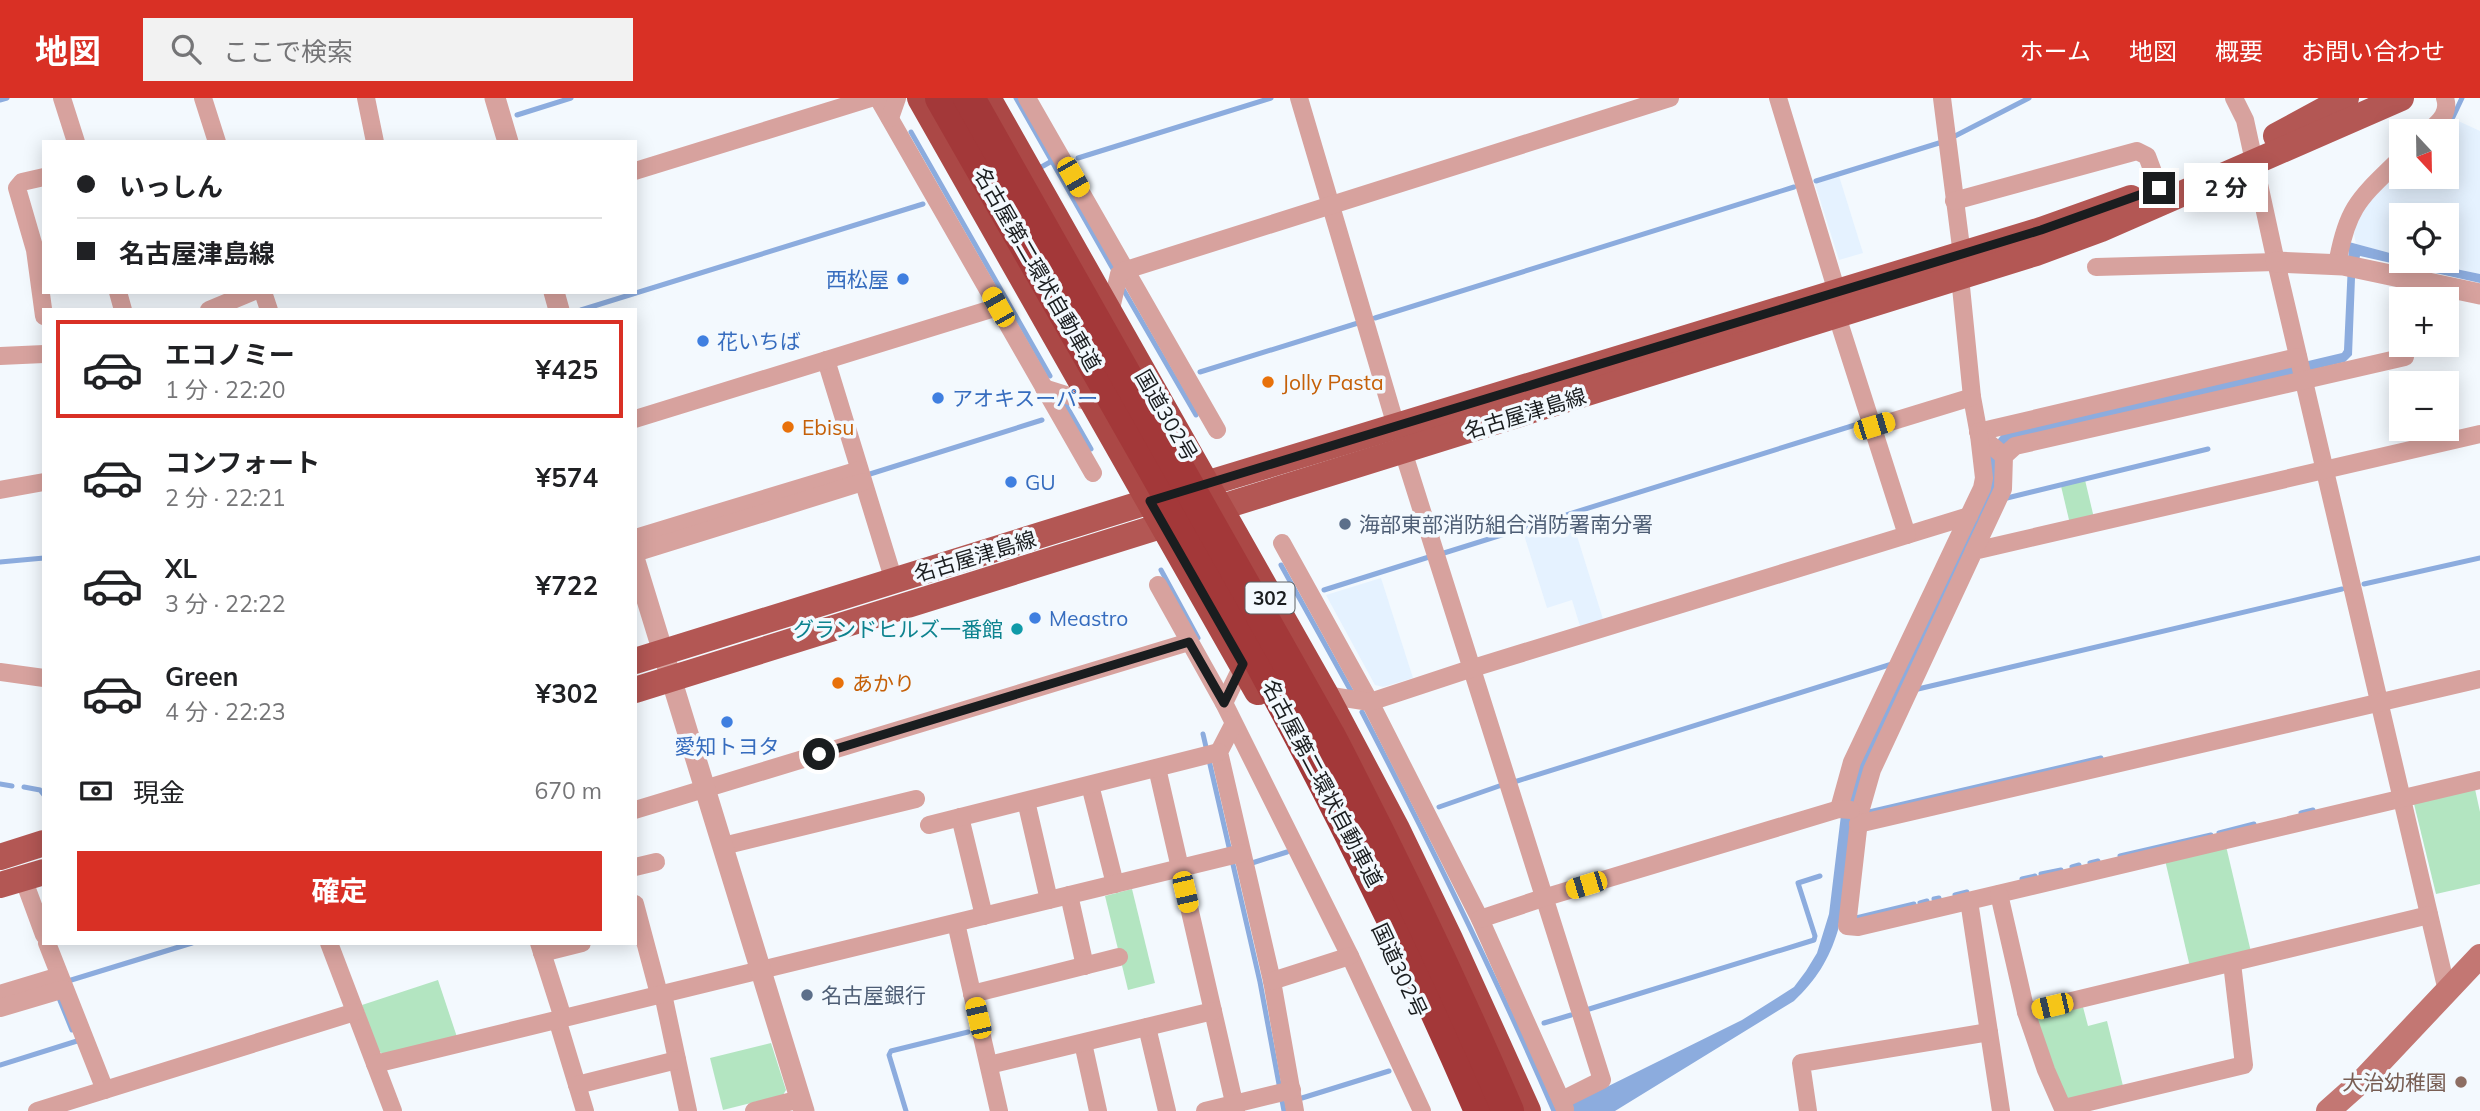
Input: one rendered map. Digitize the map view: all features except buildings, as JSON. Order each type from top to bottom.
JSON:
[{"type":"highway","name":"国道302号","points":[[921,98],[1243,664],[1345,855],[1464,1111]]},
{"type":"highway","name":"名古屋第二環状自動車道","points":[[941,98],[1307,748],[1409,951],[1480,1111]]},
{"type":"highway","name":"名古屋第二環状自動車道","points":[[969,98],[1329,735],[1432,940],[1508,1111]]},
{"type":"highway","name":"国道302号","points":[[987,98],[1325,695],[1396,829],[1527,1111]]},
{"type":"main road","name":"名古屋津島線","points":[[1961,266],[2036,253],[2101,229],[2253,156],[2346,98]]},
{"type":"main road","name":"名古屋津島線","points":[[637,660],[1206,484],[1399,439],[1961,266],[2041,230],[2253,156],[2401,98]]},
{"type":"main road","name":"名古屋津島線","points":[[637,689],[1220,509],[1399,439]]},
{"type":"main road","points":[[0,857],[42,844]]},
{"type":"main road","points":[[2328,1111],[2364,1079],[2463,979],[2480,956]]},
{"type":"street","points":[[62,98],[75,140]]},
{"type":"street","points":[[203,98],[216,140]]},
{"type":"street","points":[[366,98],[375,140]]},
{"type":"street","points":[[495,98],[507,140]]},
{"type":"street","points":[[637,171],[871,98]]},
{"type":"street","points":[[878,98],[1093,473]]},
{"type":"street","points":[[890,118],[897,98]]},
{"type":"street","points":[[1027,98],[1217,430]]},
{"type":"street","points":[[1282,543],[1370,702],[1480,919],[1564,1105],[1602,1080],[1399,439],[1299,98]]},
{"type":"street","points":[[1110,313],[1119,274],[1126,270],[1670,98]]},
{"type":"street","points":[[1778,98],[1907,535]]},
{"type":"street","points":[[1942,98],[1961,266],[1972,397],[1981,436],[1982,488],[1852,762],[1847,926],[1858,927],[2480,780]]},
{"type":"street","points":[[2234,98],[2245,120],[2429,915],[2463,979]]},
{"type":"street","points":[[2442,119],[2447,104],[2445,98]]},
{"type":"street","points":[[1954,201],[2137,151],[2147,156],[2159,188]]},
{"type":"street","points":[[2347,266],[2341,239],[2350,213],[2364,194],[2389,170]]},
{"type":"street","points":[[42,177],[22,182],[17,188],[35,250],[43,308]]},
{"type":"street","points":[[2096,267],[2276,262],[2347,266],[2480,294]]},
{"type":"street","points":[[214,308],[247,294]]},
{"type":"street","points":[[637,418],[998,307]]},
{"type":"street","points":[[0,356],[42,355]]},
{"type":"street","points":[[1981,436],[2301,368],[2406,357]]},
{"type":"street","points":[[826,360],[894,581]]},
{"type":"street","points":[[1851,813],[2003,489],[2004,456],[2015,446],[2301,368]]},
{"type":"street","points":[[1044,388],[1096,404]]},
{"type":"street","points":[[1874,426],[1972,397]]},
{"type":"street","points":[[1974,551],[2480,434]]},
{"type":"street","points":[[1981,436],[2004,456]]},
{"type":"street","points":[[637,537],[861,476]]},
{"type":"street","points":[[637,552],[861,476]]},
{"type":"street","points":[[0,490],[42,482]]},
{"type":"street","points":[[1325,695],[1370,702],[1969,516]]},
{"type":"street","points":[[637,568],[802,1105],[754,1111]]},
{"type":"street","points":[[1158,585],[1224,703],[1350,956],[1422,1111]]},
{"type":"street","points":[[637,809],[1189,642]]},
{"type":"street","points":[[1224,703],[1243,664]]},
{"type":"street","points":[[0,672],[42,678]]},
{"type":"street","points":[[1480,919],[1543,898],[1851,813],[2480,680]]},
{"type":"street","points":[[929,825],[1211,754],[1233,725]]},
{"type":"street","points":[[1211,754],[1234,855],[1272,981],[1284,1092],[1296,1111]]},
{"type":"street","points":[[1157,768],[1235,1108]]},
{"type":"street","points":[[1090,785],[1115,884]]},
{"type":"street","points":[[723,846],[916,799]]},
{"type":"street","points":[[1026,801],[1049,900]]},
{"type":"street","points":[[960,817],[984,916]]},
{"type":"street","points":[[375,1064],[1234,855]]},
{"type":"street","points":[[637,867],[656,862]]},
{"type":"street","points":[[22,878],[42,930]]},
{"type":"street","points":[[1999,894],[2026,1012],[2046,1070],[2064,1109],[2244,1065],[2232,963]]},
{"type":"street","points":[[1069,895],[1085,966]]},
{"type":"street","points":[[1969,901],[2001,1111]]},
{"type":"street","points":[[2026,1012],[2429,915]]},
{"type":"street","points":[[956,923],[999,1111]]},
{"type":"street","points":[[638,929],[661,994],[688,1111]]},
{"type":"street","points":[[48,945],[105,1090]]},
{"type":"street","points":[[330,945],[393,1111]]},
{"type":"street","points":[[565,945],[540,948],[585,1111]]},
{"type":"street","points":[[1272,981],[1350,956]]},
{"type":"street","points":[[972,994],[1119,957]]},
{"type":"street","points":[[0,994],[61,983]]},
{"type":"street","points":[[0,1008],[61,983]]},
{"type":"street","points":[[989,1065],[1213,1011]]},
{"type":"street","points":[[37,1111],[355,1012]]},
{"type":"street","points":[[1147,1027],[1167,1111]]},
{"type":"street","points":[[1808,1111],[1801,1063],[1989,1032]]},
{"type":"street","points":[[1083,1043],[1098,1111]]},
{"type":"street","points":[[577,1085],[677,1060]]},
{"type":"street","points":[[1205,1111],[1235,1108],[1284,1092]]},
{"type":"shaded area","points":[[2459,121],[2480,131],[2480,274],[2459,270],[2459,203],[2389,203],[2389,253],[2356,244],[2354,234],[2357,218],[2369,200],[2389,181],[2389,189],[2459,189]]},
{"type":"shaded area","points":[[1839,176],[1863,253],[1839,260],[1815,184]]},
{"type":"shaded area","points":[[1572,520],[1603,619],[1580,626],[1572,600],[1547,608],[1524,535]]},
{"type":"shaded area","points":[[1381,578],[1413,678],[1383,687],[1375,685],[1326,595]]},
{"type":"green space","points":[[2085,480],[2094,518],[2070,524],[2061,486]]},
{"type":"green space","points":[[2475,789],[2480,812],[2480,884],[2436,894],[2414,804]]},
{"type":"green space","points":[[2226,846],[2251,952],[2190,967],[2165,860]]},
{"type":"green space","points":[[1132,889],[1155,983],[1128,990],[1105,896]]},
{"type":"green space","points":[[438,980],[457,1037],[385,1055],[378,1051],[362,1005]]},
{"type":"green space","points":[[2083,1007],[2088,1026],[2107,1021],[2123,1086],[2066,1100],[2044,1050],[2037,1017]]},
{"type":"green space","points":[[771,1043],[786,1090],[783,1095],[723,1110],[710,1058]]},
{"type":"water","points":[[2349,242],[2389,253],[2389,263],[2360,256],[2355,278],[2352,355],[2345,362],[2014,440],[1998,486],[1855,803],[1838,930],[1826,960],[1815,977],[1794,1001],[1615,1111],[1558,1111],[1742,1020],[1794,987],[1806,971],[1817,953],[1829,914],[1841,815],[1856,762],[1985,492],[1986,454],[2003,433],[2342,353]]},
{"type":"water","points":[[2459,270],[2480,274],[2480,283],[2436,273],[2459,273]]},
{"type":"waterway","points":[[0,100],[7,98]]},
{"type":"waterway","points":[[517,115],[571,98]]},
{"type":"waterway","points":[[1016,98],[1113,269]]},
{"type":"waterway","points":[[1078,158],[1271,98]]},
{"type":"waterway","points":[[1955,136],[2029,98]]},
{"type":"waterway","points":[[2451,119],[2462,98]]},
{"type":"waterway","points":[[911,132],[1050,376]]},
{"type":"waterway","points":[[1816,181],[1939,143]]},
{"type":"waterway","points":[[1036,170],[1052,161]]},
{"type":"waterway","points":[[1375,318],[1794,187]]},
{"type":"waterway","points":[[637,293],[923,204]]},
{"type":"waterway","points":[[1123,289],[1196,415]]},
{"type":"waterway","points":[[587,308],[633,294]]},
{"type":"waterway","points":[[1200,372],[1358,323]]},
{"type":"waterway","points":[[1063,400],[1091,449]]},
{"type":"waterway","points":[[870,474],[1042,420]]},
{"type":"waterway","points":[[1444,553],[1855,425]]},
{"type":"waterway","points":[[2007,498],[2208,449]]},
{"type":"waterway","points":[[1324,590],[1429,557]]},
{"type":"waterway","points":[[0,562],[42,558]]},
{"type":"waterway","points":[[2364,584],[2480,558]]},
{"type":"waterway","points":[[1281,565],[1351,691]]},
{"type":"waterway","points":[[1161,570],[1198,638]]},
{"type":"waterway","points":[[1918,689],[2342,589]]},
{"type":"waterway","points":[[1514,782],[1892,664]]},
{"type":"waterway","points":[[1362,712],[1461,910],[1554,1111]]},
{"type":"waterway","points":[[1203,734],[1260,982],[1284,1111]]},
{"type":"waterway","points":[[1869,812],[2101,758]]},
{"type":"waterway","points":[[0,784],[12,786]]},
{"type":"waterway","points":[[1439,807],[1502,785]]},
{"type":"waterway","points":[[24,787],[42,792]]},
{"type":"waterway","points":[[2301,813],[2313,810]]},
{"type":"waterway","points":[[2219,833],[2254,824]]},
{"type":"waterway","points":[[2120,856],[2211,835]]},
{"type":"waterway","points":[[1252,863],[1287,852]]},
{"type":"waterway","points":[[2090,863],[2098,861]]},
{"type":"waterway","points":[[2072,867],[2079,865]]},
{"type":"waterway","points":[[2041,874],[2061,870]]},
{"type":"waterway","points":[[1586,1010],[1814,940],[1798,883],[1820,876]]},
{"type":"waterway","points":[[2022,879],[2035,876]]},
{"type":"waterway","points":[[1955,895],[1967,892]]},
{"type":"waterway","points":[[1934,899],[1939,898]]},
{"type":"waterway","points":[[1920,903],[1927,901]]},
{"type":"waterway","points":[[1856,918],[1914,904]]},
{"type":"waterway","points":[[68,981],[185,945]]},
{"type":"waterway","points":[[59,998],[72,1030]]},
{"type":"waterway","points":[[1544,1023],[1571,1015]]},
{"type":"waterway","points":[[906,1111],[889,1055],[891,1051],[968,1032]]},
{"type":"waterway","points":[[0,1065],[77,1041]]},
{"type":"waterway","points":[[1302,1098],[1389,1071]]},
{"type":"place","name":"西松屋","points":[[903,279]]},
{"type":"place","name":"花いちば","points":[[703,341]]},
{"type":"place","name":"Jolly Pasta","points":[[1268,382]]},
{"type":"place","name":"アオキスーパー","points":[[938,398]]},
{"type":"place","name":"Ebisu","points":[[788,427]]},
{"type":"place","name":"GU","points":[[1011,482]]},
{"type":"place","name":"海部東部消防組合消防署南分署","points":[[1345,524]]},
{"type":"place","name":"Meastro","points":[[1035,618]]},
{"type":"place","name":"グランドヒルズ一番館","points":[[1017,629]]},
{"type":"place","name":"あかり","points":[[838,683]]},
{"type":"place","name":"愛知トヨタ","points":[[727,722]]},
{"type":"place","name":"名古屋銀行","points":[[807,995]]},
{"type":"place","name":"大治幼稚園","points":[[2461,1082]]},
{"type":"route","points":[[819,754],[1189,642],[1224,703],[1243,664],[1150,501],[2041,230],[2159,188]]}]
